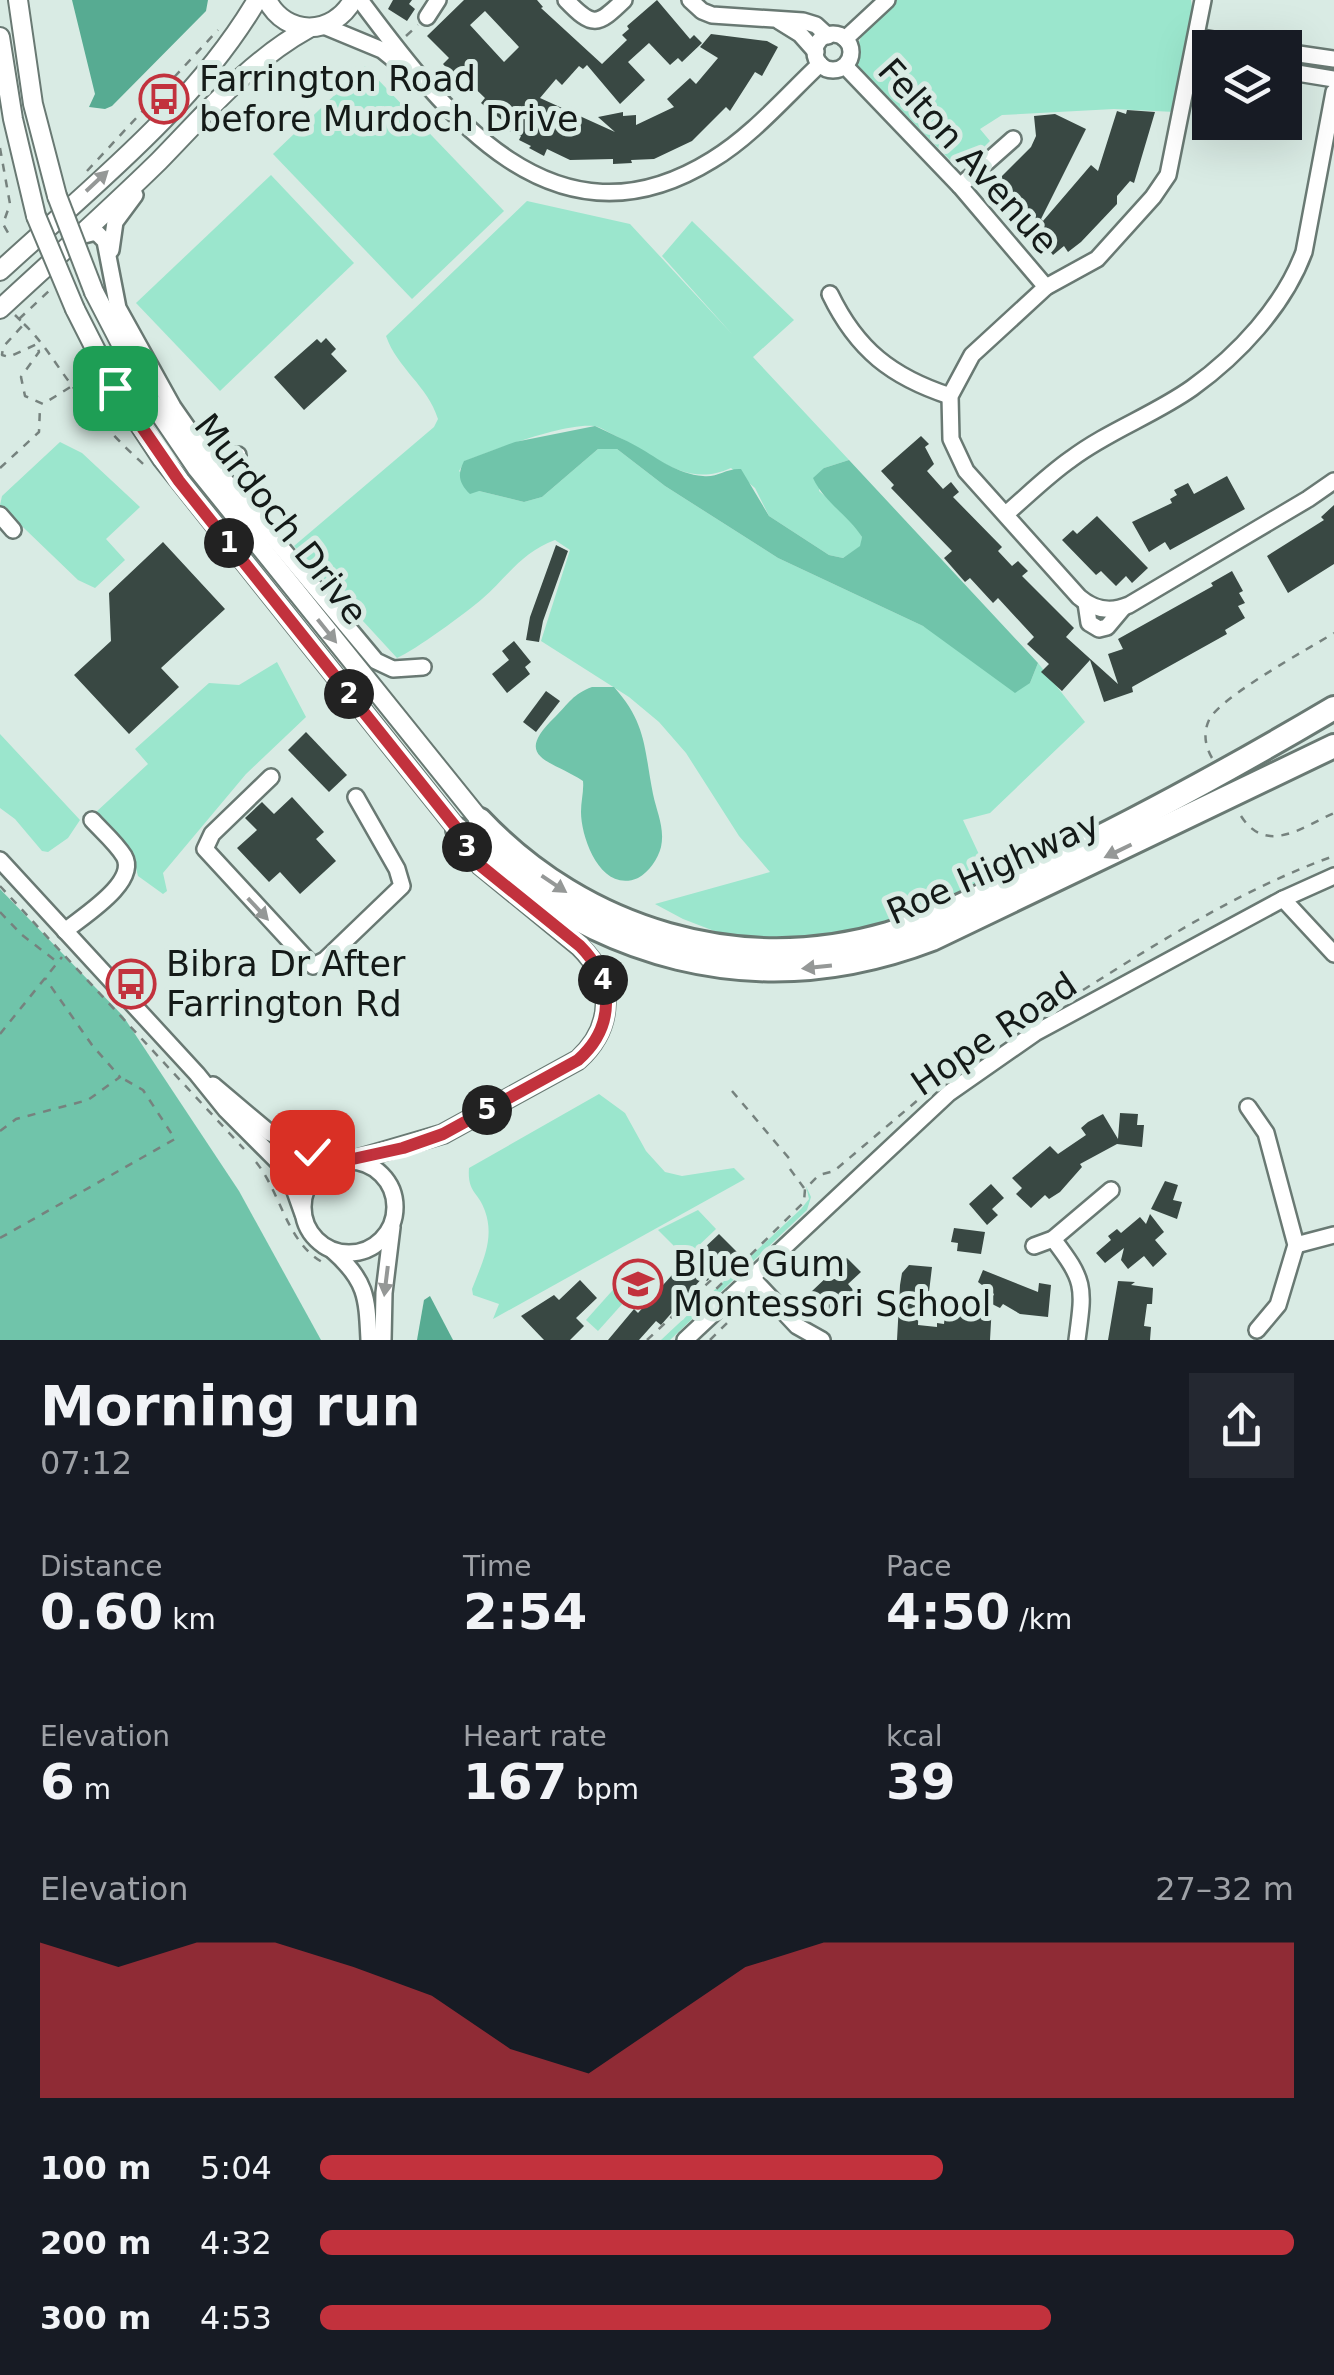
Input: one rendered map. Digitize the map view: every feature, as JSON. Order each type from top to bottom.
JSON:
[{"type":"highway","name":"Roe Highway","points":[[480,820],[547,880],[610,915],[677,939],[766,950],[838,946],[908,928],[1123,826],[1334,708]]},
{"type":"highway","points":[[1123,826],[1334,734]]},
{"type":"highway","name":"Roe Highway","points":[[458,830],[536,895],[619,940],[672,958],[710,965],[784,970],[860,961],[932,939],[1334,746]]},
{"type":"highway","points":[[1206,808],[1334,756]]},
{"type":"main road","name":"Murdoch Drive","points":[[18,0],[36,122],[57,196],[94,292],[135,374],[188,456],[480,820]]},
{"type":"main road","points":[[0,272],[140,142],[224,50],[256,0]]},
{"type":"main road","points":[[266,0],[287,22],[316,27]]},
{"type":"main road","points":[[2,307],[276,48],[344,14],[357,0]]},
{"type":"main road","name":"Murdoch Drive","points":[[0,37],[13,120],[36,216],[75,310],[115,388],[170,470],[458,830],[481,866],[590,957],[604,982],[607,996],[603,1025],[589,1050],[578,1060],[425,1142],[354,1160]]},
{"type":"street","points":[[357,0],[434,91],[493,151],[524,172],[566,187],[612,192],[671,180],[713,160],[818,58],[819,42],[828,36]]},
{"type":"street","points":[[427,17],[438,0]]},
{"type":"street","points":[[566,0],[583,18],[596,22],[606,18],[624,0]]},
{"type":"street","points":[[690,0],[712,14],[808,22],[828,36],[845,39]]},
{"type":"street","points":[[845,39],[887,0]]},
{"type":"street","points":[[1197,30],[1203,0]]},
{"type":"street","points":[[779,21],[800,34],[832,70],[845,66],[851,54],[845,39]]},
{"type":"street","points":[[316,27],[382,50],[434,91]]},
{"type":"street","points":[[1302,55],[1334,60]]},
{"type":"street","name":"Felton Avenue","points":[[845,66],[960,186],[1046,287]]},
{"type":"street","points":[[1302,74],[1334,79]]},
{"type":"street","points":[[1192,92],[1162,185],[1097,259],[1046,287],[972,354],[950,396],[948,419],[958,457],[966,471],[1086,603],[1105,610],[1123,608],[1334,480]]},
{"type":"street","points":[[1006,514],[1071,458],[1192,389],[1280,302],[1304,252],[1334,92]]},
{"type":"street","points":[[110,269],[115,222],[122,209],[205,113]]},
{"type":"street","points":[[960,186],[1013,139]]},
{"type":"street","points":[[80,236],[96,232],[105,240],[118,308],[173,407],[219,473],[376,661],[394,670],[423,666]]},
{"type":"street","points":[[830,294],[844,320],[890,370],[914,384],[950,396]]},
{"type":"street","points":[[219,473],[238,456]]},
{"type":"street","points":[[0,516],[13,530]]},
{"type":"street","points":[[271,777],[205,845],[208,855],[309,964],[316,966],[402,886],[397,869],[356,797]]},
{"type":"street","points":[[65,931],[119,886],[127,871],[125,857],[92,820]]},
{"type":"street","points":[[0,860],[226,1110],[279,1163],[292,1183],[313,1236],[347,1263],[363,1287],[369,1340]]},
{"type":"street","name":"Hope Road","points":[[685,1340],[949,1093],[1035,1034],[1283,898],[1334,876]]},
{"type":"street","points":[[1283,898],[1334,954]]},
{"type":"street","points":[[197,1074],[234,1100],[270,1134],[322,1156],[330,1164]]},
{"type":"street","points":[[1248,1107],[1266,1133],[1296,1245],[1278,1305],[1257,1330]]},
{"type":"street","points":[[303,1214],[303,1202],[312,1180],[330,1164],[354,1160],[377,1169],[392,1188],[395,1200],[384,1293],[383,1340]]},
{"type":"street","points":[[1034,1246],[1053,1239],[1111,1190]]},
{"type":"street","points":[[332,1250],[356,1253],[368,1249],[378,1243],[393,1223]]},
{"type":"street","points":[[1296,1245],[1334,1235]]},
{"type":"street","points":[[1053,1239],[1080,1278],[1077,1340]]},
{"type":"street","points":[[752,1278],[797,1326],[822,1340]]},
{"type":"path","points":[[401,40],[427,17]]},
{"type":"path","points":[[82,178],[224,24]]},
{"type":"path","points":[[0,148],[10,204],[4,224],[12,242]]},
{"type":"path","points":[[2,307],[40,339],[72,386],[149,469]]},
{"type":"path","points":[[24,324],[0,350],[2,356],[9,357],[37,344],[38,356],[24,371],[20,384],[25,396],[40,404],[50,402],[72,386]]},
{"type":"path","points":[[0,468],[38,432],[40,404]]},
{"type":"path","points":[[1212,759],[1206,744],[1206,728],[1218,707],[1334,633]]},
{"type":"path","points":[[1240,816],[1254,832],[1278,839],[1334,813]]},
{"type":"path","points":[[0,886],[256,1161],[300,1243],[330,1268]]},
{"type":"path","points":[[0,912],[22,936],[58,962]]},
{"type":"path","points":[[0,1034],[64,956]]},
{"type":"path","points":[[0,1238],[175,1139],[143,1090],[120,1077],[92,1046],[45,978]]},
{"type":"path","points":[[0,1131],[16,1120],[88,1100],[120,1077]]},
{"type":"path","points":[[732,1091],[792,1163]]},
{"type":"path","points":[[790,1169],[804,1189]]},
{"type":"path","points":[[648,1340],[737,1256]]},
{"type":"path","points":[[684,1260],[707,1284]]},
{"type":"path","points":[[710,1340],[727,1323]]},
{"type":"shaded area","points":[[72,0],[208,0],[206,11],[105,109],[89,107],[95,94]]},
{"type":"shaded area","points":[[897,0],[1191,0],[1194,20],[1175,112],[1114,109],[1002,115],[980,129],[990,141],[971,160],[952,162],[852,60],[863,32]]},
{"type":"shaded area","points":[[365,66],[504,211],[412,299],[273,154]]},
{"type":"shaded area","points":[[271,175],[354,263],[220,391],[136,303]]},
{"type":"shaded area","points":[[527,201],[630,224],[732,334],[662,256],[692,221],[794,320],[753,357],[849,460],[824,468],[819,491],[850,518],[862,537],[861,546],[843,558],[829,555],[769,516],[755,488],[731,468],[714,473],[685,472],[594,426],[565,429],[510,444],[465,461],[459,471],[479,491],[524,502],[542,497],[598,449],[617,449],[665,486],[778,558],[923,626],[1030,683],[1038,663],[1085,722],[990,813],[963,820],[990,878],[925,912],[843,936],[743,942],[683,919],[655,904],[770,872],[739,836],[686,753],[659,722],[629,697],[541,641],[570,550],[555,540],[533,551],[475,605],[397,658],[294,546],[434,427],[438,419],[433,407],[386,336]]},
{"type":"shaded area","points":[[595,426],[694,475],[741,469],[769,516],[829,555],[843,558],[860,546],[862,537],[813,478],[824,468],[849,460],[1038,663],[1030,683],[1015,693],[923,626],[778,558],[665,486],[617,449],[598,449],[542,497],[524,502],[479,491],[470,494],[461,482],[464,461],[515,442]]},
{"type":"shaded area","points":[[60,442],[82,453],[140,507],[106,539],[125,560],[95,588],[78,580],[0,505],[2,496]]},
{"type":"shaded area","points":[[277,662],[306,717],[246,774],[163,873],[167,891],[163,894],[138,876],[132,853],[95,813],[148,764],[135,749],[209,683],[239,685]]},
{"type":"shaded area","points":[[592,687],[614,687],[633,713],[661,827],[661,847],[652,865],[638,878],[625,881],[604,871],[589,849],[581,812],[583,781],[549,763],[536,750],[542,731],[572,699]]},
{"type":"shaded area","points":[[0,734],[80,820],[68,838],[48,852],[42,851],[15,819],[0,808]]},
{"type":"shaded area","points":[[0,889],[123,1016],[239,1191],[321,1340],[0,1340]]},
{"type":"shaded area","points":[[599,1094],[625,1113],[646,1151],[665,1172],[682,1176],[734,1168],[745,1179],[493,1319],[499,1304],[473,1295],[472,1289],[489,1231],[485,1211],[470,1183],[469,1168]]},
{"type":"shaded area","points":[[806,1186],[811,1197],[807,1210],[670,1340],[661,1340],[801,1209],[809,1199]]},
{"type":"shaded area","points":[[698,1210],[716,1229],[695,1249],[682,1254],[658,1230]]},
{"type":"shaded area","points":[[620,1282],[632,1293],[598,1331],[586,1320]]},
{"type":"shaded area","points":[[430,1296],[453,1340],[417,1340],[424,1300]]},
{"type":"building","points":[[393,0],[412,0],[409,4],[415,9],[407,21],[388,9]]},
{"type":"building","points":[[464,0],[537,0],[602,64],[627,40],[622,35],[629,29],[627,26],[657,0],[690,39],[694,35],[702,43],[682,62],[678,58],[670,65],[649,43],[628,62],[645,80],[620,104],[587,65],[583,69],[579,66],[562,85],[556,79],[540,98],[615,132],[598,117],[623,112],[623,116],[636,115],[636,125],[674,107],[667,99],[690,78],[696,84],[718,58],[700,47],[711,34],[767,41],[778,47],[762,76],[755,72],[730,111],[726,107],[692,141],[654,159],[613,164],[613,159],[570,160],[547,149],[544,156],[529,148],[519,140],[521,136],[507,130],[509,126],[481,103],[485,98],[457,71],[453,75],[443,64],[449,58],[427,36]],"holes":[[[485,11],[519,47],[504,62],[470,25]]]},
{"type":"building","points":[[1127,110],[1155,112],[1134,183],[1130,181],[1117,196],[1117,204],[1081,242],[1068,252],[1064,246],[1053,255],[1042,241],[1037,245],[997,195],[1004,182],[1000,178],[1031,147],[1036,136],[1034,116],[1055,114],[1086,129],[1043,221],[1091,165],[1098,171],[1117,111],[1126,114]]},
{"type":"building","points":[[326,338],[336,349],[331,354],[347,371],[304,410],[274,377],[317,339],[321,343]]},
{"type":"building","points":[[921,436],[929,444],[925,447],[934,464],[927,471],[943,489],[951,482],[959,492],[953,497],[1002,547],[998,551],[1012,566],[1018,561],[1028,571],[1022,576],[1074,628],[1066,637],[1118,684],[1108,654],[1123,649],[1118,639],[1213,586],[1211,583],[1232,571],[1243,591],[1239,593],[1245,603],[1238,606],[1245,618],[1225,630],[1227,634],[1132,687],[1133,692],[1104,702],[1090,660],[1062,691],[1041,672],[1049,664],[1027,644],[1034,637],[998,598],[993,603],[970,578],[965,582],[944,558],[952,551],[891,488],[894,485],[881,471]]},
{"type":"building","points":[[1227,476],[1245,509],[1170,550],[1165,542],[1149,552],[1132,522],[1172,503],[1170,499],[1177,495],[1174,490],[1188,483],[1194,494]]},
{"type":"building","points":[[1334,505],[1334,564],[1288,593],[1267,556],[1324,520],[1321,517]]},
{"type":"building","points":[[1097,516],[1148,568],[1132,583],[1126,576],[1116,586],[1101,571],[1096,575],[1062,540],[1073,530],[1077,534]]},
{"type":"building","points":[[163,542],[225,609],[161,668],[179,687],[129,734],[74,675],[111,641],[109,593]]},
{"type":"building","points":[[556,545],[568,551],[539,642],[526,640],[530,617]]},
{"type":"building","points":[[514,641],[531,662],[525,667],[530,674],[507,693],[492,674],[509,660],[502,651]]},
{"type":"building","points":[[546,691],[560,701],[536,732],[523,722]]},
{"type":"building","points":[[306,732],[347,775],[329,792],[288,750]]},
{"type":"building","points":[[292,797],[324,832],[316,839],[336,861],[300,894],[280,872],[269,882],[237,848],[257,830],[245,818],[262,802],[274,814]]},
{"type":"building","points":[[1120,1113],[1138,1114],[1137,1125],[1144,1125],[1142,1147],[1117,1144],[1080,1164],[1082,1167],[1060,1192],[1049,1199],[1045,1195],[1031,1208],[1016,1194],[1022,1188],[1012,1178],[1050,1146],[1058,1154],[1086,1135],[1081,1128],[1088,1122],[1103,1114],[1118,1139]]},
{"type":"building","points":[[1165,1181],[1178,1185],[1173,1200],[1182,1202],[1177,1219],[1151,1209]]},
{"type":"building","points":[[991,1184],[1004,1198],[992,1209],[998,1215],[987,1225],[969,1204]]},
{"type":"building","points":[[1150,1214],[1164,1232],[1155,1240],[1167,1254],[1153,1267],[1144,1256],[1128,1269],[1121,1260],[1124,1248],[1105,1263],[1096,1253],[1117,1229],[1121,1233],[1140,1217],[1146,1224]]},
{"type":"building","points":[[954,1228],[985,1232],[981,1254],[957,1251],[958,1243],[951,1242]]},
{"type":"building","points":[[719,1234],[737,1252],[707,1281],[703,1277],[661,1325],[656,1321],[639,1340],[608,1340],[634,1309],[638,1313],[681,1265],[684,1267]]},
{"type":"building","points":[[847,1258],[861,1272],[848,1284],[854,1291],[832,1312],[825,1305],[817,1312],[809,1303],[815,1296],[811,1292]]},
{"type":"building","points":[[909,1265],[932,1267],[929,1292],[923,1291],[919,1296],[918,1325],[937,1327],[937,1323],[944,1324],[945,1314],[983,1317],[994,1294],[978,1282],[983,1270],[1038,1292],[1039,1283],[1051,1285],[1048,1317],[1020,1314],[1003,1304],[1000,1308],[992,1304],[990,1340],[897,1340],[900,1285],[902,1273]]},
{"type":"building","points":[[580,1280],[597,1298],[576,1318],[584,1326],[570,1340],[544,1340],[521,1316],[554,1295],[559,1300]]},
{"type":"building","points":[[1118,1281],[1153,1288],[1144,1326],[1151,1327],[1150,1340],[1108,1340]]},
{"type":"place","name":"Farrington Road before Murdoch Drive","points":[[164,99]]},
{"type":"place","name":"Bibra Dr After Farrington Rd","points":[[131,984]]},
{"type":"place","name":"Blue Gum Montessori School","points":[[638,1284]]},
{"type":"route","points":[[115,388],[179,481],[458,830],[481,866],[580,946],[604,982],[607,996],[603,1025],[589,1050],[578,1060],[425,1142],[330,1164],[312,1152]]}]
